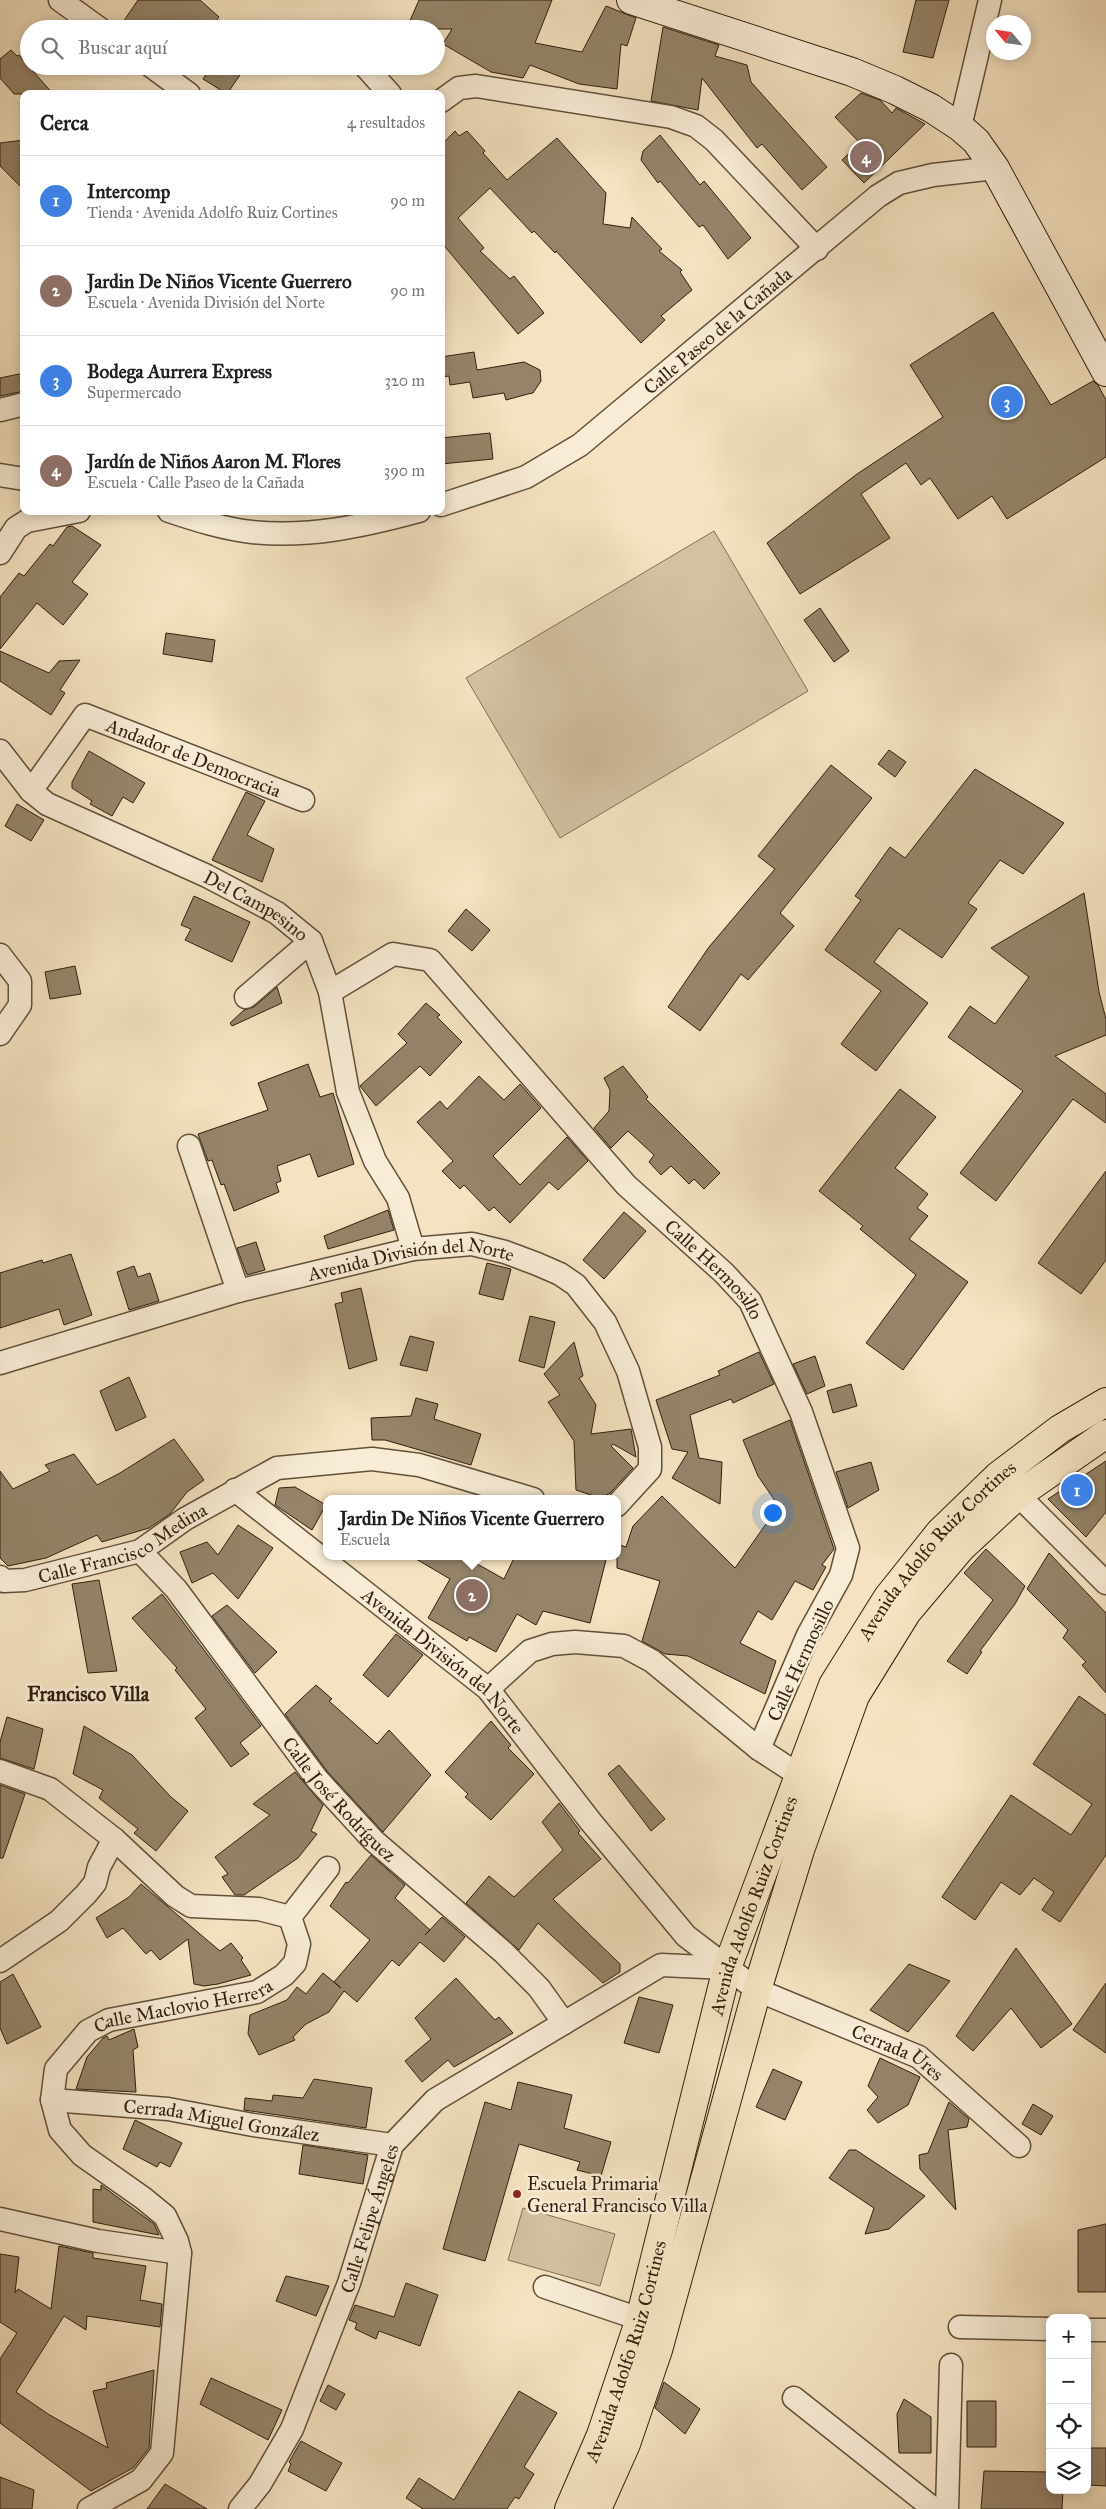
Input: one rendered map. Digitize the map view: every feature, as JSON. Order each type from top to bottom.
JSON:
[{"type":"main road","name":"Avenida Adolfo Ruiz Cortines","points":[[569,2509],[601,2435],[640,2319],[727,1968],[832,1685],[888,1597],[940,1532],[998,1476],[1060,1429],[1106,1402]]},
{"type":"main road","name":"Avenida Adolfo Ruiz Cortines","points":[[597,2509],[626,2444],[658,2350],[757,1990],[800,1850],[855,1696],[907,1612],[961,1548],[1018,1495],[1106,1434]]},
{"type":"street","points":[[60,0],[88,20]]},
{"type":"street","points":[[631,0],[852,72],[931,108],[960,127],[976,141],[995,168],[1106,372]]},
{"type":"street","points":[[960,127],[990,0]]},
{"type":"street","points":[[163,75],[184,90]]},
{"type":"street","points":[[373,75],[386,90]]},
{"type":"street","points":[[445,98],[458,88],[476,86],[672,117],[696,126],[714,140],[817,249]]},
{"type":"street","name":"Calle Paseo de la Cañada","points":[[445,504],[526,477],[580,445],[817,249],[878,196],[899,183],[933,175],[995,168]]},
{"type":"street","points":[[0,410],[20,405]]},
{"type":"street","points":[[0,474],[20,478]]},
{"type":"street","points":[[0,553],[16,528],[27,521],[58,515]]},
{"type":"street","points":[[183,515],[211,524],[251,532],[296,534],[368,525],[404,515]]},
{"type":"street","name":"Andador de Democracia","points":[[31,791],[85,715],[303,800]]},
{"type":"street","name":"Del Campesino","points":[[0,751],[31,791],[46,804],[207,876],[276,913],[311,941],[330,992],[348,1092],[375,1162],[398,1198],[413,1249]]},
{"type":"street","points":[[246,996],[311,941]]},
{"type":"street","name":"Calle Hermosillo","points":[[330,992],[393,954],[430,960],[626,1185],[724,1273],[750,1301],[801,1412],[848,1548],[841,1575],[808,1635],[760,1748]]},
{"type":"street","points":[[0,955],[20,982],[20,1005],[0,1034]]},
{"type":"street","points":[[189,1146],[238,1291]]},
{"type":"street","name":"Avenida División del Norte","points":[[0,1363],[238,1291],[413,1249],[472,1244],[505,1252],[560,1274],[576,1285],[605,1322],[628,1371],[650,1447],[650,1469],[621,1501]]},
{"type":"street","points":[[235,1490],[278,1468],[372,1459],[419,1465],[520,1495]]},
{"type":"street","name":"Avenida División del Norte","points":[[235,1490],[323,1559]]},
{"type":"street","name":"Calle Francisco Medina","points":[[2,1579],[25,1580],[140,1551],[185,1519],[235,1490]]},
{"type":"street","points":[[1018,1495],[1106,1583]]},
{"type":"street","name":"Calle José Rodríguez","points":[[140,1551],[176,1589],[317,1779],[372,1840],[503,1952],[533,1982],[564,2023]]},
{"type":"street","name":"Avenida División del Norte","points":[[324,1560],[488,1689],[591,1822],[686,1936],[757,1990]]},
{"type":"street","points":[[488,1689],[530,1651],[552,1644],[575,1642],[624,1646],[652,1661],[760,1748],[799,1775]]},
{"type":"street","points":[[0,1771],[50,1789],[114,1839],[175,1896],[191,1906],[259,1909],[290,1917],[328,1868]]},
{"type":"street","points":[[0,1962],[59,1921],[86,1894],[95,1883],[99,1867],[114,1839]]},
{"type":"street","points":[[773,1843],[800,1850]]},
{"type":"street","name":"Calle Maclovio Herrera","points":[[89,2509],[141,2480],[162,2453],[180,2253],[177,2240],[165,2216],[144,2198],[82,2156],[60,2130],[52,2100],[56,2069],[88,2031],[109,2020],[257,1992],[284,1975],[296,1963],[299,1944],[290,1917]]},
{"type":"street","name":"Calle Felipe Ángeles","points":[[240,2509],[260,2484],[292,2428],[349,2283],[392,2145],[435,2100],[661,1965],[727,1968]]},
{"type":"street","name":"Cerrada Ures","points":[[757,1990],[919,2057],[1020,2146]]},
{"type":"street","name":"Cerrada Miguel González","points":[[52,2100],[168,2109],[253,2125],[392,2145]]},
{"type":"street","points":[[0,2219],[98,2240],[180,2253]]},
{"type":"street","points":[[545,2288],[640,2319]]},
{"type":"street","points":[[960,2327],[1046,2329]]},
{"type":"street","points":[[1091,2330],[1106,2330]]},
{"type":"street","points":[[934,2508],[951,2365]]},
{"type":"street","points":[[794,2398],[934,2508]]},
{"type":"shaded area","points":[[714,531],[808,691],[560,838],[466,678]]},
{"type":"shaded area","points":[[523,2208],[615,2234],[600,2286],[508,2260]]},
{"type":"building","points":[[138,0],[200,0],[219,17],[217,20],[124,20]]},
{"type":"building","points":[[419,0],[552,0],[535,43],[582,52],[606,6],[636,18],[627,46],[621,44],[617,89],[579,84],[530,65],[523,78],[491,72],[445,45],[445,41],[452,29],[445,29],[445,20],[410,20]]},
{"type":"building","points":[[916,0],[949,0],[933,58],[903,52]]},
{"type":"building","points":[[663,27],[719,45],[715,56],[747,65],[751,82],[827,167],[802,190],[762,144],[757,148],[702,78],[698,110],[651,101]]},
{"type":"building","points":[[11,50],[17,56],[19,55],[20,75],[36,75],[50,90],[20,90],[20,94],[14,94],[0,78],[0,59]]},
{"type":"building","points":[[206,75],[240,75],[230,90],[221,90],[203,79]]},
{"type":"building","points":[[861,93],[880,100],[892,113],[896,108],[925,124],[864,183],[842,160],[860,143],[835,117]]},
{"type":"building","points":[[455,131],[459,136],[467,131],[485,151],[483,153],[507,180],[557,138],[606,193],[603,224],[630,228],[632,217],[662,249],[659,251],[682,270],[680,272],[692,290],[661,316],[665,320],[641,343],[556,251],[555,253],[534,231],[532,233],[490,188],[458,218],[484,248],[480,251],[510,279],[514,276],[544,313],[518,334],[445,247],[445,141]]},
{"type":"building","points":[[660,135],[700,185],[704,181],[751,238],[728,259],[703,225],[699,227],[660,181],[658,183],[641,160],[643,151]]},
{"type":"building","points":[[20,140],[20,186],[0,166],[0,143]]},
{"type":"building","points":[[993,312],[1051,405],[1093,381],[1098,385],[1106,400],[1106,457],[1007,519],[992,496],[958,519],[930,478],[921,485],[906,463],[861,494],[890,538],[800,594],[767,543],[857,474],[943,417],[910,365]]},
{"type":"building","points":[[474,352],[477,370],[524,362],[540,370],[541,381],[533,393],[506,400],[504,393],[473,398],[470,382],[450,385],[449,376],[445,376],[445,356]]},
{"type":"building","points":[[20,374],[20,392],[0,396],[0,378]]},
{"type":"building","points":[[490,433],[493,459],[445,464],[445,438]]},
{"type":"building","points":[[72,526],[101,545],[72,582],[88,594],[63,625],[37,603],[0,649],[0,597],[19,573],[24,576],[50,544],[53,546],[67,527]]},
{"type":"building","points":[[820,608],[849,651],[834,662],[804,620]]},
{"type":"building","points":[[166,633],[215,640],[212,662],[163,654]]},
{"type":"building","points":[[0,651],[49,673],[59,661],[80,660],[60,690],[65,693],[51,715],[0,681]]},
{"type":"building","points":[[889,750],[906,762],[895,777],[878,764]]},
{"type":"building","points":[[89,751],[145,783],[133,803],[123,797],[112,816],[90,804],[92,801],[72,788],[72,782]]},
{"type":"building","points":[[831,765],[872,798],[780,913],[794,926],[748,980],[741,974],[700,1031],[668,1007],[709,947],[775,869],[758,856]]},
{"type":"building","points":[[975,769],[1064,823],[1023,874],[1000,860],[968,903],[977,909],[942,958],[899,928],[874,962],[928,1003],[876,1071],[841,1044],[881,991],[825,950],[861,900],[855,896],[890,847],[905,858]]},
{"type":"building","points":[[246,792],[265,801],[247,835],[274,849],[262,882],[212,860]]},
{"type":"building","points":[[17,804],[44,820],[31,841],[5,826]]},
{"type":"building","points":[[1084,893],[1099,992],[1106,1019],[1106,1035],[1055,1056],[1106,1094],[1106,1123],[1073,1099],[996,1201],[960,1173],[1023,1091],[948,1037],[970,1006],[995,1024],[1029,977],[991,948]]},
{"type":"building","points":[[194,896],[250,922],[232,962],[185,940],[191,929],[181,925]]},
{"type":"building","points":[[466,909],[490,930],[472,951],[448,931]]},
{"type":"building","points":[[75,966],[81,994],[50,999],[45,972]]},
{"type":"building","points":[[277,987],[282,1003],[232,1026],[230,1023],[244,1010],[254,1007]]},
{"type":"building","points":[[426,1003],[440,1015],[437,1017],[462,1042],[430,1076],[420,1066],[376,1106],[360,1086],[407,1043],[398,1034]]},
{"type":"building","points":[[308,1064],[320,1097],[333,1093],[354,1164],[318,1177],[310,1154],[277,1166],[281,1181],[276,1183],[279,1192],[234,1211],[224,1184],[221,1185],[212,1160],[208,1161],[198,1134],[268,1110],[258,1083]]},
{"type":"building","points":[[623,1066],[648,1097],[646,1099],[720,1173],[704,1189],[694,1179],[689,1184],[671,1166],[661,1175],[649,1162],[654,1155],[628,1131],[611,1148],[594,1128],[609,1111],[610,1090],[604,1078]]},
{"type":"building","points":[[479,1076],[504,1100],[520,1084],[541,1108],[493,1156],[520,1185],[567,1137],[588,1161],[558,1190],[549,1182],[510,1223],[494,1207],[489,1211],[464,1185],[460,1189],[442,1171],[453,1161],[417,1122],[440,1101],[447,1109]]},
{"type":"building","points":[[900,1089],[936,1117],[895,1168],[928,1194],[917,1208],[928,1216],[909,1239],[968,1282],[903,1370],[866,1343],[916,1275],[860,1229],[863,1226],[819,1191]]},
{"type":"building","points":[[1106,1171],[1106,1260],[1081,1294],[1038,1263]]},
{"type":"building","points":[[388,1210],[394,1230],[328,1249],[324,1236]]},
{"type":"building","points":[[624,1212],[646,1231],[604,1279],[583,1260]]},
{"type":"building","points":[[256,1242],[265,1270],[247,1275],[237,1248]]},
{"type":"building","points":[[71,1254],[92,1315],[64,1325],[59,1309],[0,1328],[0,1273],[42,1260],[43,1263]]},
{"type":"building","points":[[487,1263],[511,1269],[503,1300],[479,1294]]},
{"type":"building","points":[[134,1266],[138,1277],[150,1273],[159,1301],[129,1310],[117,1272]]},
{"type":"building","points":[[361,1288],[377,1360],[349,1369],[335,1304],[343,1302],[341,1293]]},
{"type":"building","points":[[530,1316],[555,1322],[544,1368],[519,1361]]},
{"type":"building","points":[[410,1336],[434,1342],[427,1371],[400,1365]]},
{"type":"building","points":[[574,1342],[583,1376],[579,1378],[596,1405],[591,1434],[631,1429],[636,1457],[613,1444],[611,1446],[633,1468],[606,1495],[591,1495],[576,1490],[574,1441],[548,1402],[560,1395],[544,1374]]},
{"type":"building","points":[[759,1352],[774,1384],[733,1403],[731,1399],[690,1415],[699,1458],[722,1462],[720,1504],[672,1478],[688,1452],[672,1449],[656,1400],[720,1375],[718,1371]]},
{"type":"building","points":[[815,1356],[825,1386],[807,1394],[793,1364]]},
{"type":"building","points":[[129,1377],[146,1417],[116,1431],[100,1391]]},
{"type":"building","points":[[851,1384],[857,1406],[833,1413],[827,1391]]},
{"type":"building","points":[[416,1398],[438,1404],[434,1419],[481,1434],[471,1465],[385,1440],[372,1440],[371,1418],[411,1416]]},
{"type":"building","points":[[790,1420],[834,1549],[822,1565],[826,1567],[813,1590],[795,1581],[772,1620],[758,1611],[740,1643],[776,1661],[765,1694],[688,1656],[665,1654],[642,1641],[660,1581],[617,1568],[617,1560],[621,1560],[621,1545],[626,1547],[633,1526],[662,1496],[735,1568],[768,1521],[780,1508],[758,1476],[743,1440]]},
{"type":"building","points":[[174,1439],[204,1480],[187,1492],[170,1514],[149,1528],[102,1542],[97,1535],[46,1558],[8,1566],[0,1558],[0,1471],[13,1489],[50,1471],[45,1465],[74,1454],[97,1485]]},
{"type":"building","points":[[1106,1461],[1106,1512],[1086,1537],[1048,1499]]},
{"type":"building","points":[[871,1462],[879,1490],[848,1508],[836,1472]]},
{"type":"building","points":[[295,1487],[323,1503],[323,1510],[312,1530],[275,1505],[279,1488]]},
{"type":"building","points":[[238,1525],[273,1548],[238,1599],[213,1573],[192,1583],[180,1552],[207,1542],[218,1555]]},
{"type":"building","points":[[986,1549],[1025,1586],[1015,1604],[980,1651],[982,1652],[967,1674],[947,1661],[993,1600],[964,1573]]},
{"type":"building","points":[[1049,1553],[1106,1613],[1106,1693],[1082,1665],[1086,1662],[1063,1638],[1068,1630],[1027,1589]]},
{"type":"building","points":[[418,1560],[470,1560],[504,1579],[513,1560],[606,1560],[590,1623],[543,1611],[536,1625],[517,1614],[496,1652],[469,1637],[467,1641],[428,1618],[450,1579]]},
{"type":"building","points":[[99,1580],[117,1671],[88,1673],[72,1584]]},
{"type":"building","points":[[162,1594],[261,1726],[240,1743],[249,1754],[231,1767],[195,1718],[206,1709],[175,1670],[177,1668],[132,1618]]},
{"type":"building","points":[[227,1605],[277,1652],[255,1673],[212,1616]]},
{"type":"building","points":[[396,1634],[423,1655],[388,1697],[363,1675]]},
{"type":"building","points":[[316,1685],[332,1699],[329,1701],[377,1744],[389,1730],[431,1775],[383,1832],[327,1771],[285,1714]]},
{"type":"building","points":[[1079,1696],[1106,1715],[1106,1855],[1060,1922],[1042,1910],[1054,1892],[1034,1878],[1020,1895],[1001,1882],[975,1920],[942,1897],[1011,1795],[1071,1835],[1092,1804],[1033,1764]]},
{"type":"building","points":[[7,1717],[43,1729],[34,1769],[0,1758],[0,1742]]},
{"type":"building","points":[[491,1721],[511,1745],[508,1748],[534,1774],[491,1820],[465,1797],[468,1794],[445,1772]]},
{"type":"building","points":[[84,1726],[132,1755],[171,1797],[188,1811],[156,1851],[134,1833],[138,1829],[99,1798],[103,1790],[73,1774]]},
{"type":"building","points":[[619,1765],[665,1819],[651,1831],[608,1774]]},
{"type":"building","points":[[295,1772],[323,1805],[311,1831],[317,1834],[298,1858],[244,1895],[235,1895],[222,1877],[228,1874],[215,1857],[270,1815],[253,1804]]},
{"type":"building","points":[[0,1785],[25,1794],[3,1858],[0,1858]]},
{"type":"building","points":[[559,1803],[580,1831],[578,1833],[601,1859],[553,1899],[620,1964],[620,1972],[603,1983],[538,1923],[519,1950],[466,1903],[489,1876],[514,1897],[563,1850],[542,1822]]},
{"type":"building","points":[[371,1855],[405,1885],[395,1898],[430,1930],[442,1917],[465,1937],[444,1962],[420,1942],[399,1966],[392,1960],[357,2002],[344,1991],[329,2012],[306,2024],[293,2037],[295,2040],[259,2055],[248,2034],[250,2015],[287,2000],[297,1987],[306,1994],[323,1973],[341,1988],[334,1982],[370,1940],[330,1906],[346,1882],[348,1883]]},
{"type":"building","points":[[141,1884],[220,1951],[231,1943],[243,1958],[241,1960],[251,1975],[218,1984],[204,1986],[194,1984],[188,1939],[160,1960],[151,1950],[146,1954],[123,1928],[107,1938],[96,1918],[129,1897]]},
{"type":"building","points":[[1016,1948],[1072,2024],[1041,2048],[1011,2008],[973,2051],[956,2036]]},
{"type":"building","points":[[909,1964],[950,1981],[908,2032],[870,2010]]},
{"type":"building","points":[[13,1974],[41,2027],[7,2044],[0,2028],[0,1982]]},
{"type":"building","points":[[456,1978],[495,2020],[499,2017],[513,2033],[454,2067],[448,2060],[422,2082],[405,2061],[431,2039],[415,2018]]},
{"type":"building","points":[[1106,1983],[1106,2053],[1073,2030]]},
{"type":"building","points":[[639,1997],[673,2005],[659,2053],[624,2043]]},
{"type":"building","points":[[134,2029],[138,2047],[133,2050],[136,2092],[76,2089],[87,2057],[103,2038],[107,2036],[109,2040]]},
{"type":"building","points":[[880,2058],[920,2077],[908,2105],[878,2123],[867,2110],[878,2097],[868,2086]]},
{"type":"building","points":[[773,2069],[802,2082],[785,2120],[756,2107]]},
{"type":"building","points":[[314,2079],[372,2088],[366,2128],[244,2110],[245,2098],[272,2101],[273,2095],[303,2098]]},
{"type":"building","points":[[518,2082],[572,2095],[564,2128],[611,2142],[601,2176],[577,2170],[580,2162],[519,2144],[485,2261],[443,2249],[485,2102],[511,2110]]},
{"type":"building","points":[[949,2102],[969,2119],[967,2127],[948,2130],[956,2210],[920,2169],[919,2155],[928,2153]]},
{"type":"building","points":[[1033,2104],[1053,2116],[1041,2135],[1022,2124]]},
{"type":"building","points":[[135,2120],[182,2143],[170,2167],[160,2162],[157,2167],[123,2149]]},
{"type":"building","points":[[303,2145],[368,2155],[363,2184],[299,2174]]},
{"type":"building","points":[[849,2150],[856,2150],[925,2196],[889,2229],[865,2234],[874,2208],[829,2178]]},
{"type":"building","points":[[101,2185],[154,2224],[159,2235],[93,2222],[93,2189],[101,2190]]},
{"type":"building","points":[[1106,2224],[1106,2292],[1078,2292],[1078,2230]]},
{"type":"building","points":[[59,2246],[93,2253],[93,2258],[146,2266],[140,2300],[162,2304],[160,2327],[87,2316],[86,2330],[64,2316],[16,2392],[48,2414],[108,2448],[93,2391],[107,2388],[106,2383],[154,2370],[149,2448],[133,2468],[91,2491],[0,2423],[0,2359],[17,2333],[0,2322],[0,2254],[19,2257],[15,2293],[18,2289],[51,2309]]},
{"type":"building","points":[[286,2276],[329,2286],[316,2316],[276,2301]]},
{"type":"building","points":[[406,2283],[438,2295],[420,2346],[379,2331],[376,2339],[355,2329],[357,2323],[349,2320],[355,2305],[394,2317]]},
{"type":"building","points":[[211,2378],[282,2410],[268,2440],[200,2404]]},
{"type":"building","points":[[664,2382],[700,2409],[685,2434],[655,2408]]},
{"type":"building","points":[[328,2385],[345,2394],[336,2410],[320,2401]]},
{"type":"building","points":[[519,2391],[557,2413],[524,2467],[534,2474],[519,2499],[515,2497],[507,2509],[423,2509],[406,2498],[419,2478],[454,2500]]},
{"type":"building","points":[[904,2399],[931,2417],[931,2453],[899,2453],[897,2414]]},
{"type":"building","points":[[967,2401],[996,2401],[996,2447],[967,2447]]},
{"type":"building","points":[[301,2441],[342,2463],[326,2491],[288,2471],[291,2464],[289,2462]]},
{"type":"building","points":[[1091,2448],[1106,2448],[1106,2486],[1091,2485]]},
{"type":"building","points":[[984,2471],[1046,2472],[1046,2494],[1063,2494],[1062,2509],[981,2509]]},
{"type":"building","points":[[0,2477],[34,2490],[32,2509],[0,2509]]},
{"type":"building","points":[[165,2484],[207,2509],[147,2509]]},
{"type":"place","name":"Jardín de Niños Aaron M. Flores","points":[[866,157]]},
{"type":"place","name":"Bodega Aurrera Express","points":[[1007,402]]},
{"type":"place","name":"Intercomp","points":[[1077,1490]]},
{"type":"place","name":"Jardin De Niños Vicente Guerrero","points":[[472,1595]]},
{"type":"place","name":"Escuela Primaria General Francisco Villa","points":[[517,2194]]},
{"type":"district","name":"Francisco Villa","points":[[88,1694]]}]
